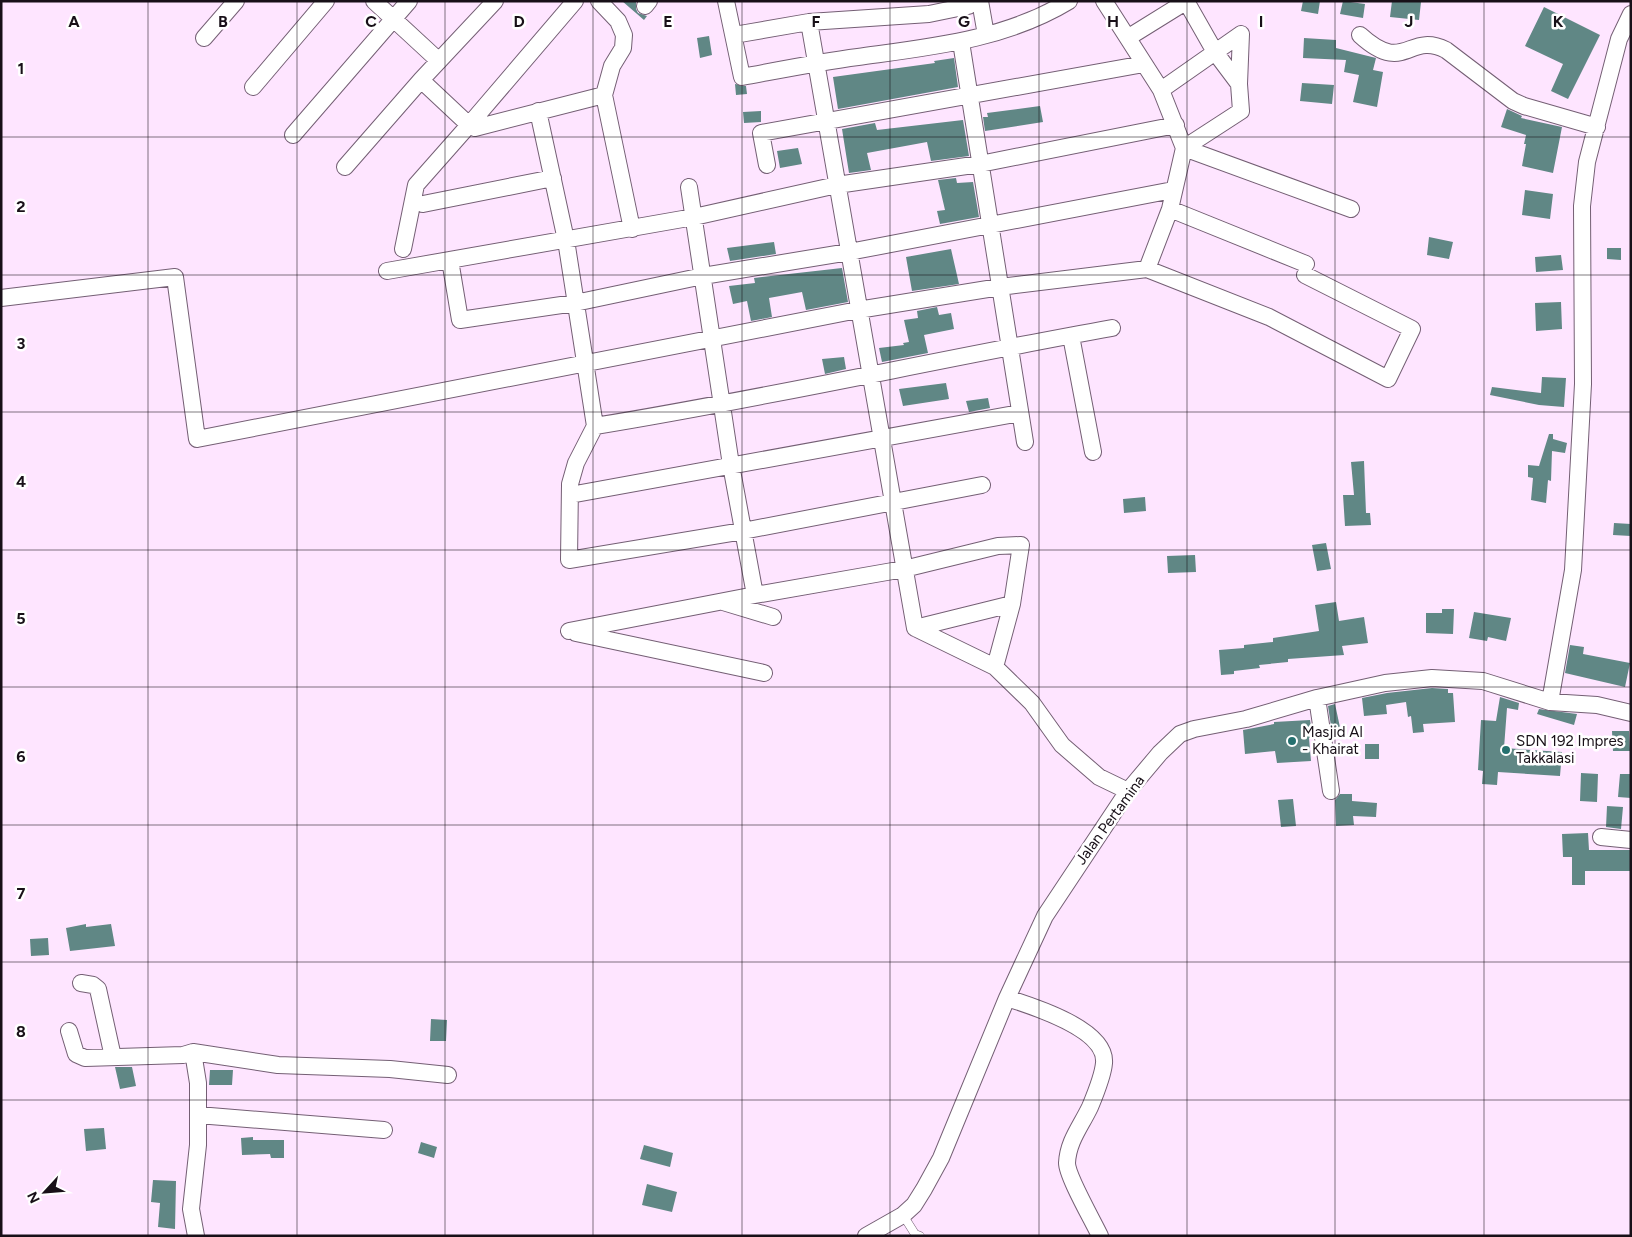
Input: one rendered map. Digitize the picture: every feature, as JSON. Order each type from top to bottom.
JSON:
[{"type":"street","points":[[204,38],[236,1]]},
{"type":"street","points":[[252,88],[326,1]]},
{"type":"street","points":[[374,1],[439,61]]},
{"type":"street","points":[[293,135],[409,1]]},
{"type":"street","points":[[345,167],[495,1]]},
{"type":"street","points":[[403,249],[416,186],[575,1]]},
{"type":"street","points":[[599,1],[618,21],[624,35],[623,48],[612,66],[604,95],[632,228]]},
{"type":"street","points":[[726,1],[742,77],[816,63],[961,42],[986,35],[1048,7],[1069,1]]},
{"type":"street","points":[[1104,1],[1129,37],[1161,90],[1184,148],[1170,209],[1147,269]]},
{"type":"street","points":[[1129,37],[1186,1],[1216,52],[1238,84]]},
{"type":"street","points":[[734,35],[809,22],[974,4],[986,35]]},
{"type":"street","points":[[809,22],[915,628]]},
{"type":"street","points":[[1550,702],[1573,570],[1583,384],[1582,206],[1587,162],[1619,39],[1629,24]]},
{"type":"street","points":[[1161,90],[1241,34],[1238,84],[1241,111],[1184,148]]},
{"type":"street","points":[[1360,35],[1379,50],[1392,54],[1412,50],[1419,45],[1437,45],[1519,104],[1597,127]]},
{"type":"street","points":[[961,42],[1025,442]]},
{"type":"street","points":[[767,164],[761,133],[1144,64]]},
{"type":"street","points":[[422,80],[475,128],[604,95]]},
{"type":"street","points":[[538,111],[566,240],[595,426],[576,463],[570,484],[569,560],[742,531],[982,485]]},
{"type":"street","points":[[387,271],[694,217],[837,185],[980,164],[1176,125]]},
{"type":"street","points":[[1184,148],[1350,209]]},
{"type":"street","points":[[423,204],[553,178]]},
{"type":"street","points":[[690,187],[731,465],[755,594]]},
{"type":"street","points":[[450,260],[460,320],[576,303],[703,276],[849,252],[1173,190]]},
{"type":"street","points":[[1,298],[175,277],[197,439],[858,310],[1000,287],[1147,269],[1269,318],[1388,379],[1412,329],[1306,269],[1170,209]]},
{"type":"street","points":[[595,426],[723,405],[1010,346],[1112,328]]},
{"type":"street","points":[[1071,336],[1093,452]]},
{"type":"street","points":[[570,496],[1020,413]]},
{"type":"street","points":[[764,673],[569,632],[755,594],[904,569],[998,546],[1021,544],[1012,604],[995,667]]},
{"type":"street","points":[[720,601],[773,617]]},
{"type":"street","points":[[915,628],[1012,604]]},
{"type":"street","points":[[915,628],[995,667],[1032,703],[1062,745],[1099,777],[1128,791]]},
{"type":"street","name":"Jalan Pertamina","points":[[866,1236],[903,1216],[914,1205],[941,1158],[1008,998],[1045,916],[1069,877],[1128,791],[1160,753],[1180,734],[1194,729],[1246,719],[1317,698],[1386,683],[1432,678],[1483,681],[1550,702],[1597,705],[1631,713]]},
{"type":"street","points":[[1317,698],[1331,791]]},
{"type":"street","points":[[1600,838],[1631,840]]},
{"type":"street","points":[[81,983],[93,985],[98,989],[113,1057]]},
{"type":"street","points":[[1008,998],[1059,1016],[1095,1042],[1101,1051],[1104,1062],[1090,1106],[1072,1139],[1067,1164],[1100,1236]]},
{"type":"street","points":[[69,1030],[76,1054],[85,1058],[183,1055],[193,1052],[278,1064],[390,1069],[448,1075]]},
{"type":"street","points":[[193,1052],[198,1083],[198,1145],[190,1209],[196,1236]]},
{"type":"street","points":[[198,1115],[384,1130]]},
{"type":"lane","points":[[903,1216],[915,1234],[920,1236]]},
{"type":"building","points":[[622,1],[636,1],[638,13],[647,16],[644,20]]},
{"type":"building","points":[[1303,1],[1320,1],[1318,14],[1301,11]]},
{"type":"building","points":[[1343,1],[1365,4],[1363,18],[1340,14]]},
{"type":"building","points":[[1392,1],[1421,2],[1419,20],[1390,17]]},
{"type":"building","points":[[1544,7],[1600,35],[1568,99],[1551,91],[1563,64],[1525,46]]},
{"type":"building","points":[[709,36],[712,55],[700,58],[697,38]]},
{"type":"building","points":[[1304,38],[1336,40],[1336,48],[1376,58],[1373,70],[1383,72],[1377,107],[1353,102],[1359,75],[1344,72],[1346,60],[1303,58]]},
{"type":"building","points":[[954,58],[958,87],[838,109],[833,77],[935,63],[934,61]]},
{"type":"building","points":[[1302,83],[1334,85],[1332,104],[1300,101]]},
{"type":"building","points":[[735,84],[746,86],[747,94],[736,95]]},
{"type":"building","points":[[1040,106],[1043,122],[985,131],[983,117],[988,117],[987,113]]},
{"type":"building","points":[[1507,109],[1522,116],[1521,118],[1562,127],[1553,173],[1522,166],[1526,135],[1501,127]]},
{"type":"building","points":[[761,111],[761,122],[744,123],[743,112]]},
{"type":"building","points":[[963,120],[969,156],[931,161],[927,142],[867,153],[871,170],[849,173],[842,129],[875,123],[877,130]]},
{"type":"building","points":[[798,148],[802,164],[780,168],[777,151]]},
{"type":"building","points":[[956,178],[957,183],[973,182],[979,217],[940,224],[937,211],[945,210],[938,180]]},
{"type":"building","points":[[1525,190],[1553,194],[1550,219],[1522,215]]},
{"type":"building","points":[[1429,237],[1453,242],[1449,259],[1427,255]]},
{"type":"building","points":[[774,242],[776,254],[730,261],[727,248]]},
{"type":"building","points":[[1607,248],[1621,248],[1621,260],[1607,259]]},
{"type":"building","points":[[951,249],[959,284],[912,291],[906,257]]},
{"type":"building","points":[[1561,255],[1563,270],[1536,272],[1535,257]]},
{"type":"building","points":[[842,268],[848,302],[806,310],[802,292],[769,298],[772,317],[751,321],[747,301],[733,304],[729,286],[755,283],[754,278]]},
{"type":"building","points":[[1561,302],[1562,329],[1536,331],[1535,303]]},
{"type":"building","points":[[937,307],[939,315],[951,313],[954,329],[924,335],[928,353],[882,362],[879,348],[904,345],[903,343],[909,342],[904,320],[918,318],[917,311]]},
{"type":"building","points":[[844,357],[846,369],[825,374],[822,359]]},
{"type":"building","points":[[1542,377],[1566,378],[1564,407],[1539,405],[1490,395],[1492,387],[1541,393]]},
{"type":"building","points":[[946,383],[949,399],[903,406],[899,389]]},
{"type":"building","points":[[988,398],[990,408],[969,412],[966,401]]},
{"type":"building","points":[[1549,434],[1553,434],[1553,439],[1567,443],[1565,453],[1552,451],[1551,481],[1548,480],[1546,503],[1531,500],[1533,478],[1528,477],[1528,465],[1539,466]]},
{"type":"building","points":[[1364,461],[1366,513],[1370,513],[1371,525],[1345,526],[1343,495],[1354,495],[1351,462]]},
{"type":"building","points":[[1145,497],[1146,511],[1124,513],[1123,499]]},
{"type":"building","points":[[1614,523],[1631,524],[1631,536],[1613,535]]},
{"type":"building","points":[[1326,543],[1331,569],[1317,571],[1312,545]]},
{"type":"building","points":[[1195,555],[1196,572],[1168,573],[1167,556]]},
{"type":"building","points":[[1336,602],[1339,621],[1364,617],[1368,643],[1342,646],[1344,655],[1288,659],[1288,662],[1259,665],[1260,668],[1234,671],[1234,674],[1221,675],[1219,650],[1244,648],[1244,645],[1273,642],[1273,638],[1319,631],[1315,605]]},
{"type":"building","points":[[1442,609],[1454,609],[1453,634],[1426,633],[1426,613],[1442,613]]},
{"type":"building","points":[[1474,612],[1511,618],[1506,641],[1488,637],[1487,641],[1469,638]]},
{"type":"building","points":[[1570,645],[1584,647],[1583,654],[1630,663],[1625,687],[1565,673]]},
{"type":"building","points":[[1432,688],[1448,689],[1448,693],[1453,693],[1455,722],[1423,724],[1424,732],[1413,733],[1411,716],[1408,717],[1406,702],[1386,705],[1387,714],[1364,716],[1362,698]]},
{"type":"building","name":"SDN 192 Impres Takkalasi","points":[[1500,697],[1519,703],[1518,710],[1507,708],[1504,748],[1562,752],[1560,776],[1498,772],[1497,785],[1482,784],[1483,771],[1478,770],[1481,720],[1496,721]]},
{"type":"building","points":[[1335,704],[1341,732],[1332,733],[1328,706]]},
{"type":"building","points":[[1539,709],[1577,714],[1574,725],[1537,714]]},
{"type":"building","name":"Masjid Al - Khairat","points":[[1310,720],[1313,737],[1309,738],[1311,761],[1277,763],[1275,751],[1245,754],[1243,730],[1274,724],[1274,722]]},
{"type":"building","points":[[1612,731],[1629,731],[1630,751],[1613,751]]},
{"type":"building","points":[[1365,744],[1379,744],[1379,759],[1365,759]]},
{"type":"building","points":[[1581,773],[1598,774],[1597,802],[1580,801]]},
{"type":"building","points":[[1620,774],[1631,774],[1631,798],[1618,797]]},
{"type":"building","points":[[1340,794],[1352,794],[1352,801],[1377,803],[1376,817],[1353,816],[1354,825],[1336,826],[1335,800]]},
{"type":"building","points":[[1293,799],[1296,826],[1281,827],[1278,800]]},
{"type":"building","points":[[1607,806],[1623,807],[1621,829],[1606,827]]},
{"type":"building","points":[[1588,833],[1589,850],[1631,850],[1631,871],[1585,871],[1585,885],[1572,885],[1572,857],[1563,857],[1562,834]]},
{"type":"building","points":[[86,924],[86,927],[111,924],[115,946],[70,951],[66,928]]},
{"type":"building","points":[[48,938],[49,955],[31,956],[30,939]]},
{"type":"building","points":[[431,1019],[447,1020],[446,1041],[430,1041]]},
{"type":"building","points":[[115,1067],[132,1067],[136,1086],[120,1089]]},
{"type":"building","points":[[210,1070],[233,1070],[232,1085],[209,1085]]},
{"type":"building","points":[[104,1128],[106,1149],[86,1151],[84,1129]]},
{"type":"building","points":[[253,1137],[253,1140],[284,1140],[284,1158],[271,1158],[270,1154],[242,1155],[241,1138]]},
{"type":"building","points":[[421,1142],[437,1147],[434,1158],[418,1153]]},
{"type":"building","points":[[644,1145],[673,1153],[670,1167],[640,1159]]},
{"type":"building","points":[[153,1180],[176,1181],[175,1229],[158,1227],[160,1203],[151,1202]]},
{"type":"building","points":[[647,1184],[677,1192],[672,1212],[642,1205]]},
{"type":"place","name":"Masjid Al - Khairat","points":[[1292,741]]},
{"type":"place","name":"SDN 192 Impres Takkalasi","points":[[1506,750]]}]
